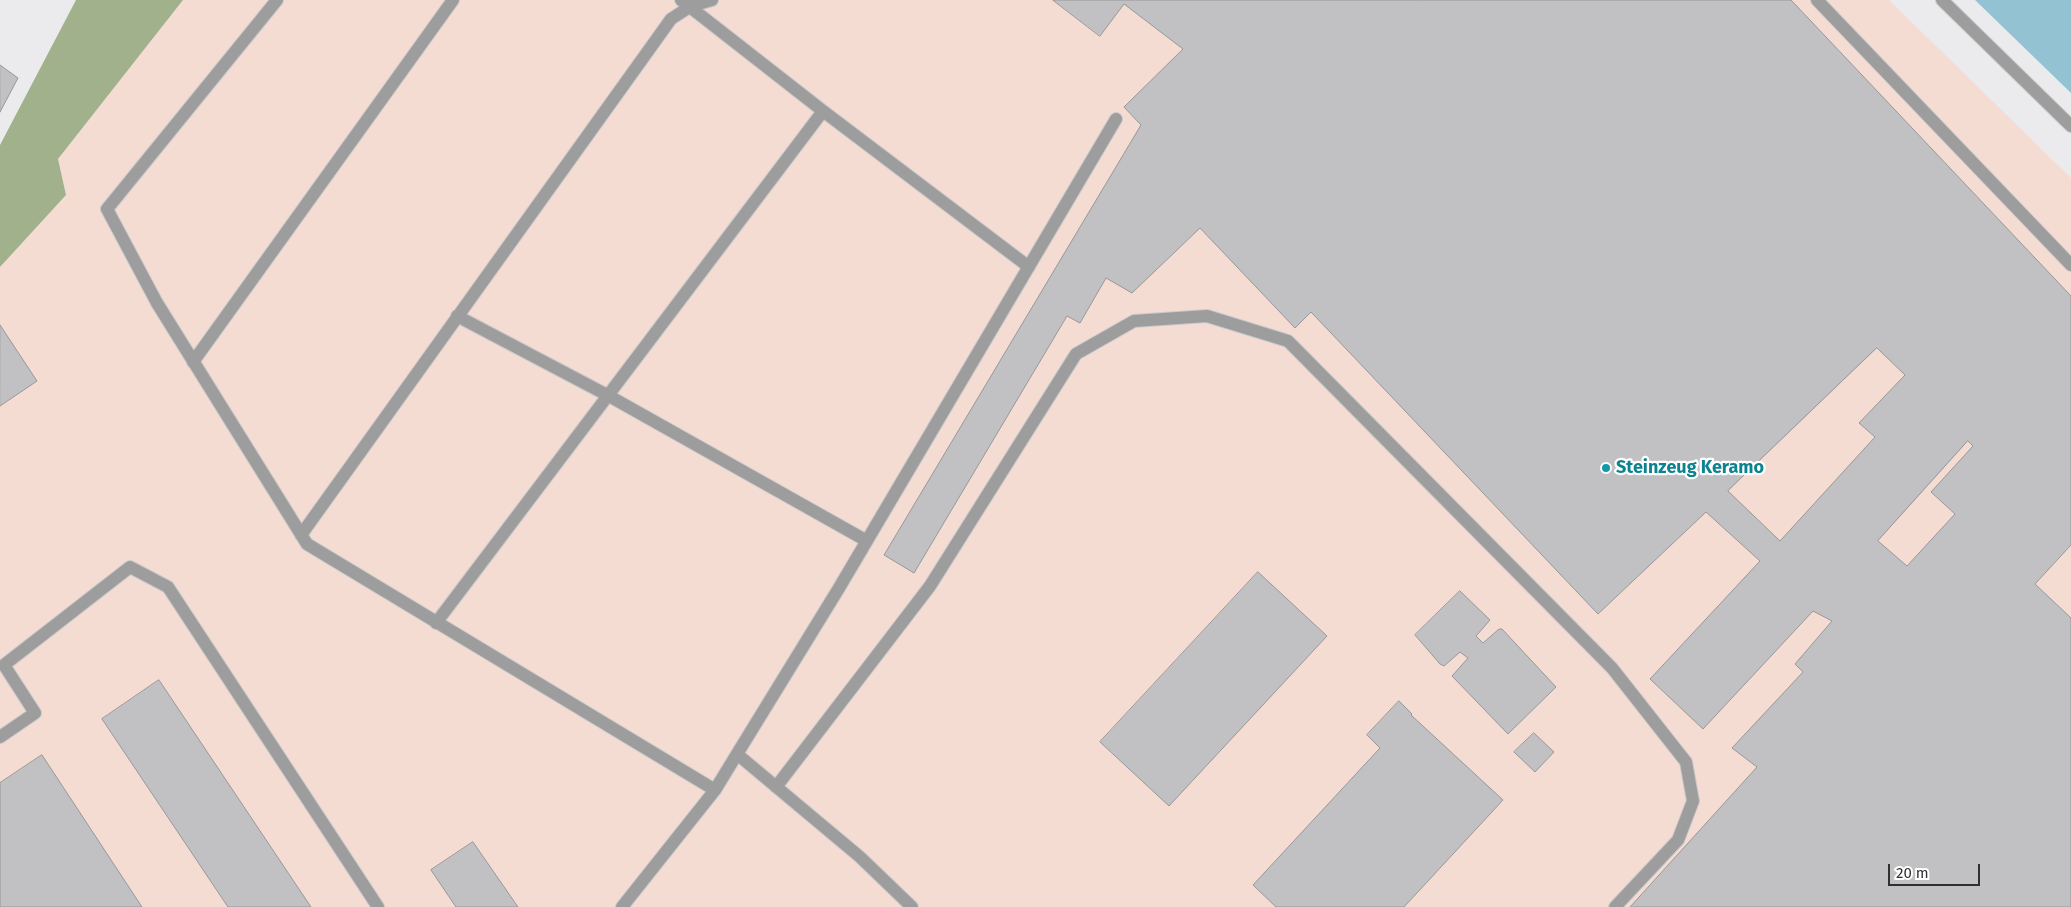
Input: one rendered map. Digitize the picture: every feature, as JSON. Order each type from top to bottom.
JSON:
[{"type":"street","points":[[277,0],[107,209],[157,303],[307,544],[715,790]]},
{"type":"street","points":[[192,362],[453,0]]},
{"type":"street","points":[[301,535],[671,19],[686,3],[712,0]]},
{"type":"street","points":[[1817,0],[2071,265]]},
{"type":"street","points":[[1942,0],[2071,126]]},
{"type":"street","points":[[686,3],[823,111],[1028,267]]},
{"type":"street","points":[[436,623],[823,111]]},
{"type":"street","points":[[622,907],[715,790],[867,541],[1116,119]]},
{"type":"street","points":[[457,316],[609,396],[867,541]]},
{"type":"street","points":[[776,787],[930,586],[1076,354],[1134,321],[1207,316],[1288,341],[1612,668],[1686,762],[1692,801],[1678,840],[1615,907]]},
{"type":"street","points":[[0,737],[35,713],[4,665],[130,567],[168,588],[378,907]]},
{"type":"street","points":[[737,754],[860,857],[912,907]]},
{"type":"shaded area","points":[[183,0],[1889,0],[2071,178],[2071,907],[0,907],[0,267],[66,195],[58,159]]},
{"type":"green space","points":[[76,0],[183,0],[58,159],[66,195],[0,267],[0,145]]},
{"type":"water","points":[[1975,0],[2071,0],[2071,93]]},
{"type":"building","name":"Steinzeug Keramo","points":[[1053,0],[1791,0],[2071,296],[2071,545],[2035,584],[2071,618],[2071,907],[1630,907],[1757,767],[1732,748],[1803,672],[1795,664],[1832,621],[1813,611],[1703,729],[1650,679],[1760,561],[1706,512],[1598,614],[1311,312],[1295,328],[1200,228],[1132,293],[1106,278],[1080,323],[1067,316],[914,573],[884,555],[1141,125],[1124,107],[1183,49],[1124,4],[1100,36]],"holes":[[[1877,348],[1905,375],[1859,423],[1875,437],[1780,541],[1728,491]],[[1968,441],[1973,446],[1931,492],[1955,514],[1907,566],[1878,541]]]},
{"type":"building","points":[[0,65],[18,78],[0,112]]},
{"type":"building","points":[[0,325],[37,381],[0,406]]},
{"type":"building","points":[[1258,572],[1327,636],[1169,806],[1100,742]]},
{"type":"building","points":[[1460,591],[1490,620],[1476,636],[1483,643],[1499,629],[1502,629],[1556,687],[1508,734],[1452,676],[1468,658],[1460,652],[1444,666],[1440,664],[1415,635]]},
{"type":"building","points":[[159,680],[311,907],[228,907],[102,719]]},
{"type":"building","points":[[1399,701],[1411,715],[1503,800],[1404,907],[1276,907],[1253,885],[1380,748],[1367,735]]},
{"type":"building","points":[[1534,733],[1554,752],[1535,772],[1514,752]]},
{"type":"building","points":[[42,755],[142,907],[0,907],[0,783]]},
{"type":"building","points":[[473,842],[518,907],[456,907],[431,870]]},
{"type":"place","name":"Steinzeug Keramo","points":[[1606,468]]}]
